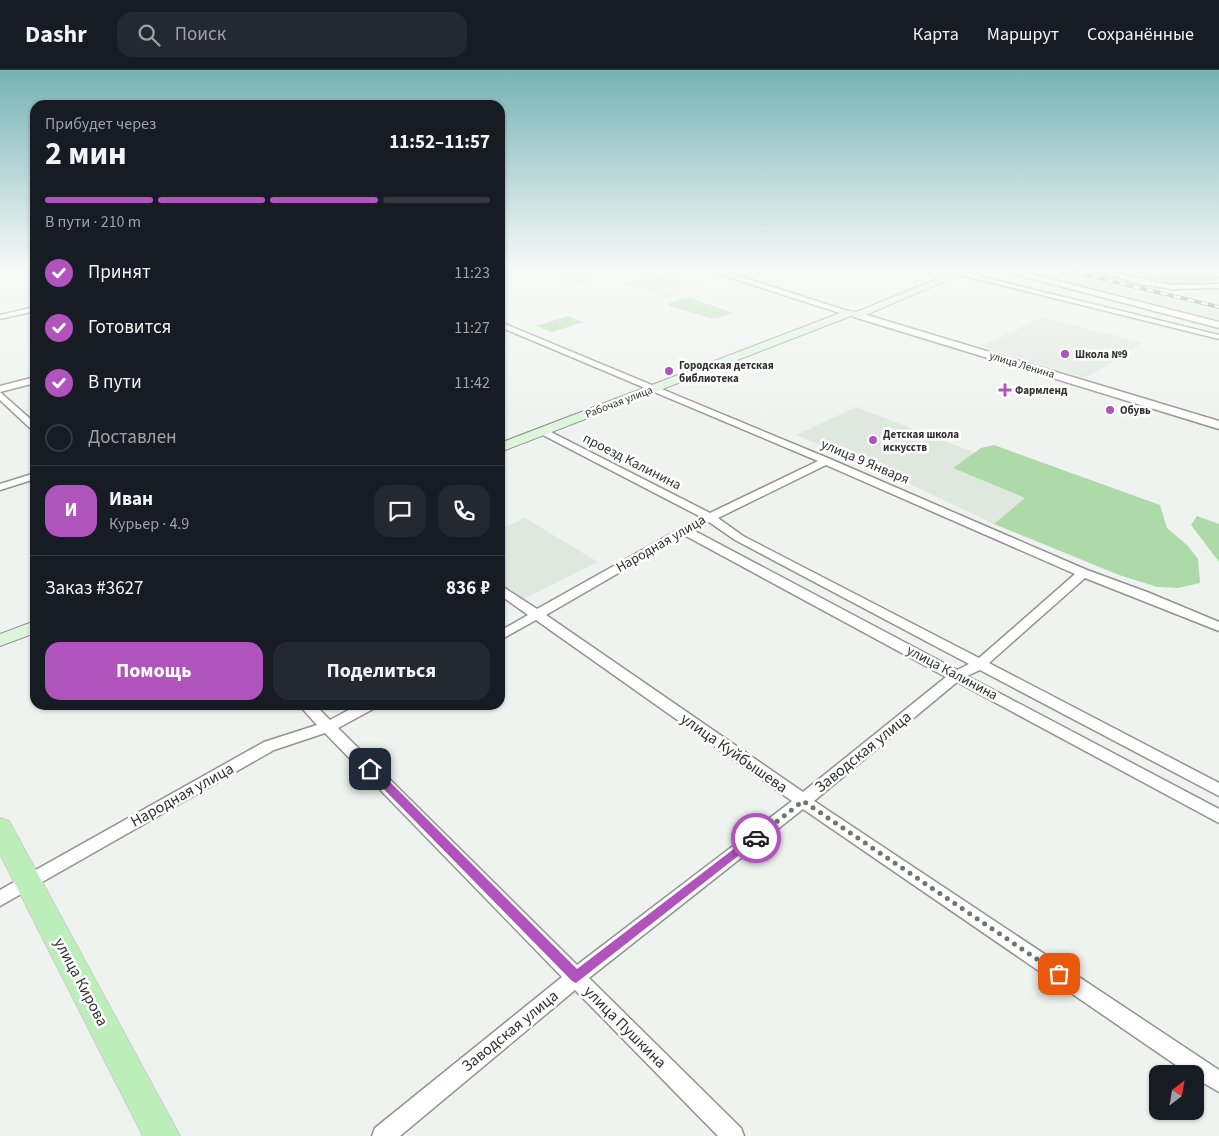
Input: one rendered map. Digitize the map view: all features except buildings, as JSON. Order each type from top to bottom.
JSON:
[{"type":"main road","name":"Рабочая улица","points":[[505,446],[833,320]]},
{"type":"main road","points":[[0,640],[30,629]]},
{"type":"main road","name":"улица Кирова","points":[[0,828],[162,1136]]},
{"type":"street","name":"улица Ленина","points":[[872,320],[1219,425]]},
{"type":"street","points":[[1148,320],[1219,337]]},
{"type":"street","points":[[1198,320],[1219,325]]},
{"type":"street","name":"улица 9 Января","points":[[505,329],[826,461],[1083,573],[1143,594],[1219,627]]},
{"type":"street","points":[[0,389],[30,381]]},
{"type":"street","points":[[0,394],[30,423]]},
{"type":"street","name":"проезд Калинина","points":[[542,432],[709,517]]},
{"type":"street","name":"Народная улица","points":[[505,633],[684,530],[826,461]]},
{"type":"street","points":[[0,487],[30,478]]},
{"type":"street","name":"улица Калинина","points":[[709,517],[739,538],[1219,790]]},
{"type":"street","name":"улица Калинина","points":[[684,530],[1219,817]]},
{"type":"street","name":"Заводская улица","points":[[383,1136],[576,977],[803,801],[956,676],[979,665],[1083,573]]},
{"type":"street","name":"улица Куйбышева","points":[[505,593],[803,801],[1219,1082]]},
{"type":"street","name":"улица Пушкина","points":[[311,710],[733,1136]]},
{"type":"street","name":"Народная улица","points":[[0,899],[269,746],[329,727],[361,710]]},
{"type":"shaded area","name":"Школа №9","points":[[1036,320],[1053,320],[1142,343],[1086,378],[981,346]]},
{"type":"shaded area","points":[[856,407],[976,453],[953,468],[1026,498],[994,524],[893,476],[796,435]]},
{"type":"shaded area","points":[[525,518],[598,562],[524,599],[505,586],[505,527]]},
{"type":"green space","points":[[556,320],[578,320],[584,322],[552,332],[536,326]]},
{"type":"green space","points":[[994,445],[1160,505],[1167,528],[1188,546],[1198,559],[1200,583],[1178,588],[1157,587],[1119,575],[994,524],[1025,498],[953,468],[981,448]]},
{"type":"green space","points":[[1197,516],[1219,524],[1219,562],[1191,525]]},
{"type":"way so far","points":[[756,838],[803,801],[1059,974]]},
{"type":"place","name":"Школа №9","points":[[1065,354]]},
{"type":"place","name":"Городская детская библиотека","points":[[669,371]]},
{"type":"place","name":"Фармленд","points":[[1005,390]]},
{"type":"place","name":"Обувь","points":[[1110,410]]},
{"type":"place","name":"Детская школа искусств","points":[[873,440]]},
{"type":"route","points":[[370,769],[576,977],[756,838]]}]
